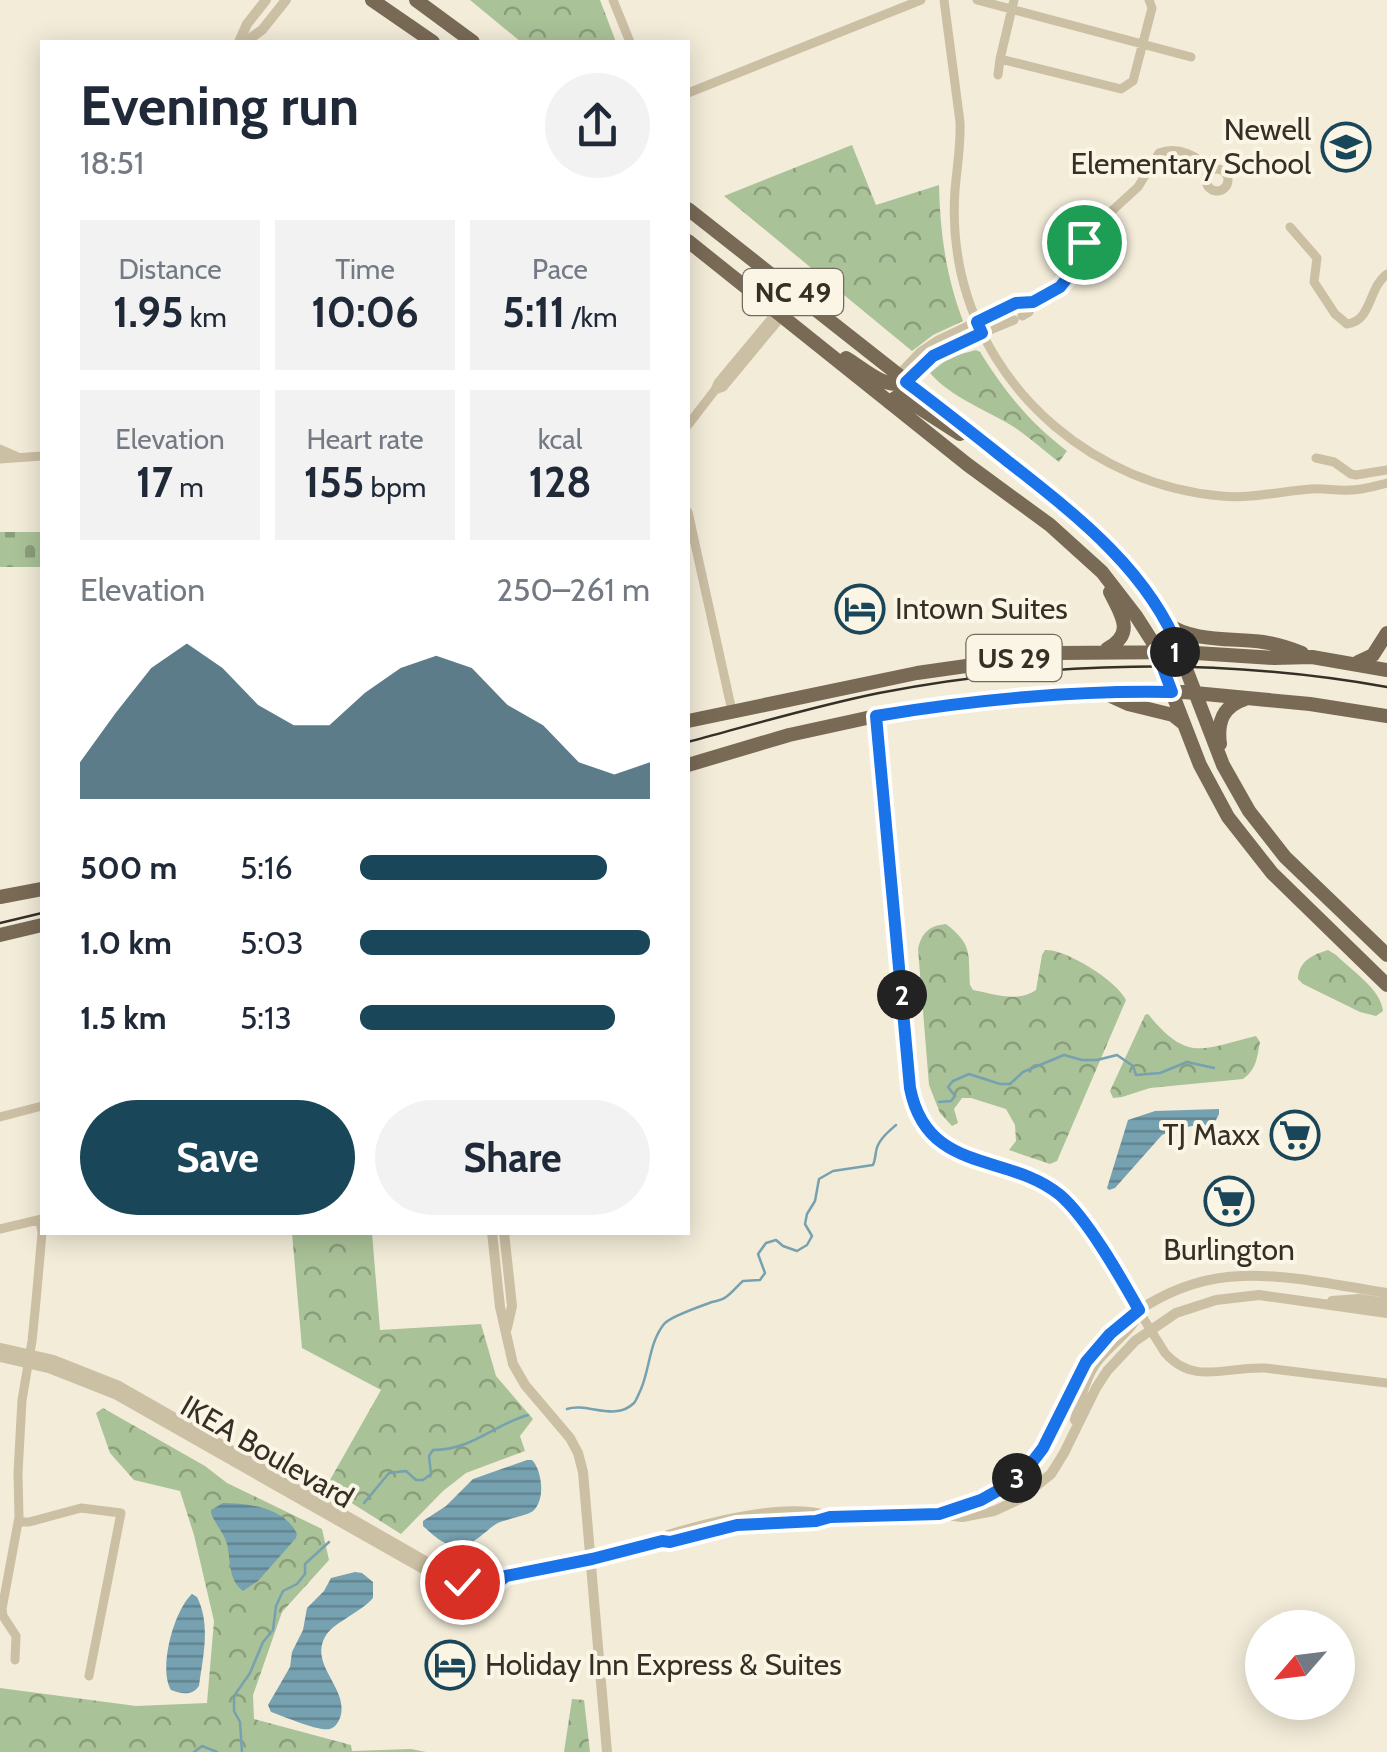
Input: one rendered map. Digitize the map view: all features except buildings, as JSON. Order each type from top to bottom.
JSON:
[{"type":"main road","points":[[372,0],[430,40]]},
{"type":"main road","points":[[416,0],[470,40]]},
{"type":"main road","name":"NC 49","points":[[690,211],[1098,536],[1136,578],[1166,621],[1180,652]]},
{"type":"main road","name":"NC 49","points":[[690,243],[968,465],[1050,525],[1095,565],[1136,616],[1157,652],[1172,692]]},
{"type":"main road","points":[[806,336],[888,384],[896,386],[902,378]]},
{"type":"main road","points":[[889,402],[904,398],[964,437],[988,445]]},
{"type":"main road","points":[[1095,565],[1125,628],[1117,642],[1100,651]]},
{"type":"main road","points":[[1166,621],[1189,635],[1271,643],[1312,657]]},
{"type":"main road","points":[[1352,663],[1370,658],[1387,633]]},
{"type":"main road","name":"US 29","points":[[690,721],[986,662],[1058,652],[1157,652]]},
{"type":"main road","points":[[1157,652],[1312,657],[1387,670]]},
{"type":"main road","points":[[1180,652],[1223,765],[1243,802],[1266,835],[1300,872],[1387,955]]},
{"type":"main road","points":[[1099,694],[1172,692],[1310,704],[1387,716]]},
{"type":"main road","points":[[1172,692],[1209,785],[1250,847],[1287,889],[1387,985]]},
{"type":"main road","points":[[1099,694],[1173,716],[1185,726]]},
{"type":"main road","name":"US 29","points":[[690,764],[876,716],[954,705],[1099,694]]},
{"type":"main road","points":[[1223,765],[1219,737],[1222,716],[1232,704],[1250,698]]},
{"type":"main road","points":[[0,897],[40,889]]},
{"type":"main road","points":[[0,935],[40,925]]},
{"type":"street","points":[[243,40],[248,24],[266,0]]},
{"type":"street","points":[[245,40],[262,30],[286,0]]},
{"type":"street","points":[[613,0],[629,40]]},
{"type":"street","points":[[690,92],[921,0]]},
{"type":"street","points":[[944,0],[961,138],[954,211],[957,254],[980,328],[1010,380],[1053,426],[1100,458],[1135,476],[1176,489],[1225,496],[1267,495],[1307,489],[1350,490],[1387,483]]},
{"type":"street","points":[[976,0],[1012,4],[1191,57]]},
{"type":"street","points":[[1000,59],[1121,89],[1133,80],[1152,8],[1149,0]]},
{"type":"street","points":[[998,74],[1012,4]]},
{"type":"street","points":[[902,378],[1016,303],[1033,302],[1060,287],[1093,228],[1138,186],[1159,154],[1174,150],[1195,156],[1210,171]]},
{"type":"street","points":[[1290,227],[1316,258],[1314,282],[1335,314],[1347,324],[1362,318],[1378,282],[1387,274]]},
{"type":"street","points":[[980,328],[1018,318],[1029,312],[1033,302]]},
{"type":"street","points":[[690,422],[718,383],[779,314]]},
{"type":"street","points":[[0,449],[19,458]]},
{"type":"street","points":[[0,459],[40,456]]},
{"type":"street","points":[[1316,458],[1334,462],[1351,474],[1387,470]]},
{"type":"street","points":[[690,521],[732,712]]},
{"type":"street","points":[[876,716],[910,1088],[915,1106],[931,1132],[951,1150],[1038,1180],[1067,1201],[1150,1330],[1182,1368],[1196,1372],[1265,1368],[1387,1383]]},
{"type":"street","points":[[0,1117],[40,1107]]},
{"type":"street","points":[[0,1229],[40,1220]]},
{"type":"street","points":[[15,1660],[16,1636],[2,1609],[18,1522],[22,1400],[42,1235]]},
{"type":"street","points":[[492,1235],[500,1307],[510,1353],[518,1373],[570,1438],[578,1453],[586,1488],[608,1752]]},
{"type":"street","points":[[504,1235],[512,1306],[507,1329]]},
{"type":"street","name":"IKEA Boulevard","points":[[939,1514],[994,1494],[1027,1469],[1048,1439],[1086,1362],[1110,1334],[1156,1299],[1186,1287],[1244,1275],[1387,1293]]},
{"type":"street","name":"IKEA Boulevard","points":[[0,1348],[115,1394],[429,1563],[469,1574],[506,1576],[592,1559],[744,1516],[811,1512],[830,1517],[962,1517],[987,1513],[1039,1486],[1055,1468],[1108,1371],[1128,1347],[1171,1316],[1234,1296],[1268,1296],[1387,1314]]},
{"type":"street","points":[[1321,1303],[1359,1299],[1387,1303]]},
{"type":"street","points":[[1073,1436],[1093,1367],[1137,1320],[1139,1310]]},
{"type":"street","name":"IKEA Boulevard","points":[[0,1356],[29,1359]]},
{"type":"street","points":[[1026,1495],[1023,1482],[1027,1469]]},
{"type":"street","points":[[18,1522],[79,1508],[122,1513],[89,1676]]},
{"type":"green space","points":[[470,0],[600,0],[615,40],[519,40]]},
{"type":"green space","points":[[852,145],[876,205],[939,185],[945,254],[963,321],[933,335],[912,351],[724,196]]},
{"type":"green space","points":[[976,350],[1019,406],[1067,451],[1059,462],[930,373],[950,357]]},
{"type":"green space","points":[[0,532],[40,532],[40,567],[0,567]]},
{"type":"green space","points":[[946,924],[965,944],[973,990],[1014,997],[1029,994],[1036,990],[1045,950],[1090,967],[1126,1000],[1057,1161],[1050,1164],[1009,1150],[1016,1141],[1015,1125],[1006,1109],[962,1098],[954,1109],[958,1123],[952,1126],[940,1113],[929,1085],[918,949],[927,931]]},
{"type":"green space","points":[[1328,950],[1371,988],[1383,1011],[1376,1016],[1360,1012],[1298,979],[1307,960]]},
{"type":"green space","points":[[1148,1014],[1162,1030],[1186,1046],[1209,1048],[1256,1036],[1260,1042],[1254,1067],[1243,1079],[1150,1088],[1113,1098],[1110,1091]]},
{"type":"green space","points":[[292,1235],[372,1235],[380,1330],[481,1324],[496,1376],[533,1419],[520,1436],[525,1451],[466,1473],[401,1534],[326,1487],[381,1390],[302,1348]]},
{"type":"green space","points":[[103,1408],[205,1466],[227,1483],[322,1529],[329,1560],[282,1612],[253,1695],[254,1719],[351,1745],[352,1751],[426,1752],[0,1752],[0,1688],[136,1706],[207,1703],[214,1621],[180,1491],[134,1480],[110,1453],[96,1413]]},
{"type":"green space","points":[[572,1699],[584,1700],[590,1752],[564,1752]]},
{"type":"water","points":[[1219,1109],[1212,1128],[1203,1124],[1162,1135],[1115,1188],[1107,1188],[1128,1120],[1155,1111]]},
{"type":"water","points":[[527,1460],[535,1465],[541,1485],[540,1500],[533,1511],[496,1524],[462,1546],[447,1544],[423,1526],[423,1521],[446,1506],[473,1479]]},
{"type":"water","points":[[223,1503],[255,1506],[275,1513],[297,1534],[258,1581],[243,1591],[232,1576],[227,1544],[211,1513]]},
{"type":"water","points":[[355,1572],[373,1582],[373,1598],[329,1632],[321,1648],[325,1668],[340,1697],[338,1723],[325,1729],[271,1712],[268,1705],[290,1667],[307,1608],[331,1578]]},
{"type":"water","points":[[192,1594],[197,1597],[204,1618],[204,1652],[199,1686],[190,1693],[182,1693],[171,1690],[167,1681],[167,1655],[179,1613]]},
{"type":"waterway","points":[[939,1102],[951,1101],[955,1096],[948,1087],[969,1074],[1010,1084],[1023,1072],[1064,1055],[1082,1060],[1117,1055],[1133,1066],[1136,1075],[1160,1073],[1187,1062],[1214,1068]]},
{"type":"waterway","points":[[567,1409],[618,1411],[634,1403],[655,1339],[664,1324],[723,1299],[743,1281],[760,1280],[765,1273],[758,1254],[766,1243],[776,1240],[797,1251],[807,1245],[812,1236],[805,1224],[819,1179],[833,1171],[873,1165],[878,1144],[896,1125]]},
{"type":"waterway","points":[[364,1503],[389,1473],[406,1471],[416,1480],[423,1480],[431,1474],[429,1456],[433,1450],[471,1442],[528,1415]]},
{"type":"waterway","points":[[242,1752],[234,1696],[273,1630],[276,1606],[283,1591],[297,1584],[305,1574],[305,1564],[329,1542]]},
{"type":"waterway","points":[[194,1752],[202,1746],[217,1752]]},
{"type":"tram line","points":[[690,741],[879,693],[1005,674],[1197,667],[1324,677],[1387,687]]},
{"type":"tram line","points":[[0,923],[40,913]]},
{"type":"place","name":"Newell Elementary School","points":[[1346,147]]},
{"type":"place","name":"Intown Suites","points":[[860,609]]},
{"type":"place","name":"TJ Maxx","points":[[1295,1135]]},
{"type":"place","name":"Burlington","points":[[1229,1201]]},
{"type":"place","name":"Holiday Inn Express & Suites","points":[[450,1665]]},
{"type":"route","points":[[462,1582],[496,1584],[506,1576],[737,1525],[939,1514],[981,1500],[1008,1485],[1039,1455],[1086,1362],[1110,1334],[1139,1310],[1067,1201],[1038,1180],[951,1150],[931,1132],[915,1106],[910,1088],[876,716],[996,701],[1172,692],[1157,652],[1180,652],[1176,641],[1166,621],[1121,561],[1037,484],[906,382],[933,356],[982,333],[977,322],[1016,303],[1033,302],[1060,287],[1084,242]]}]
